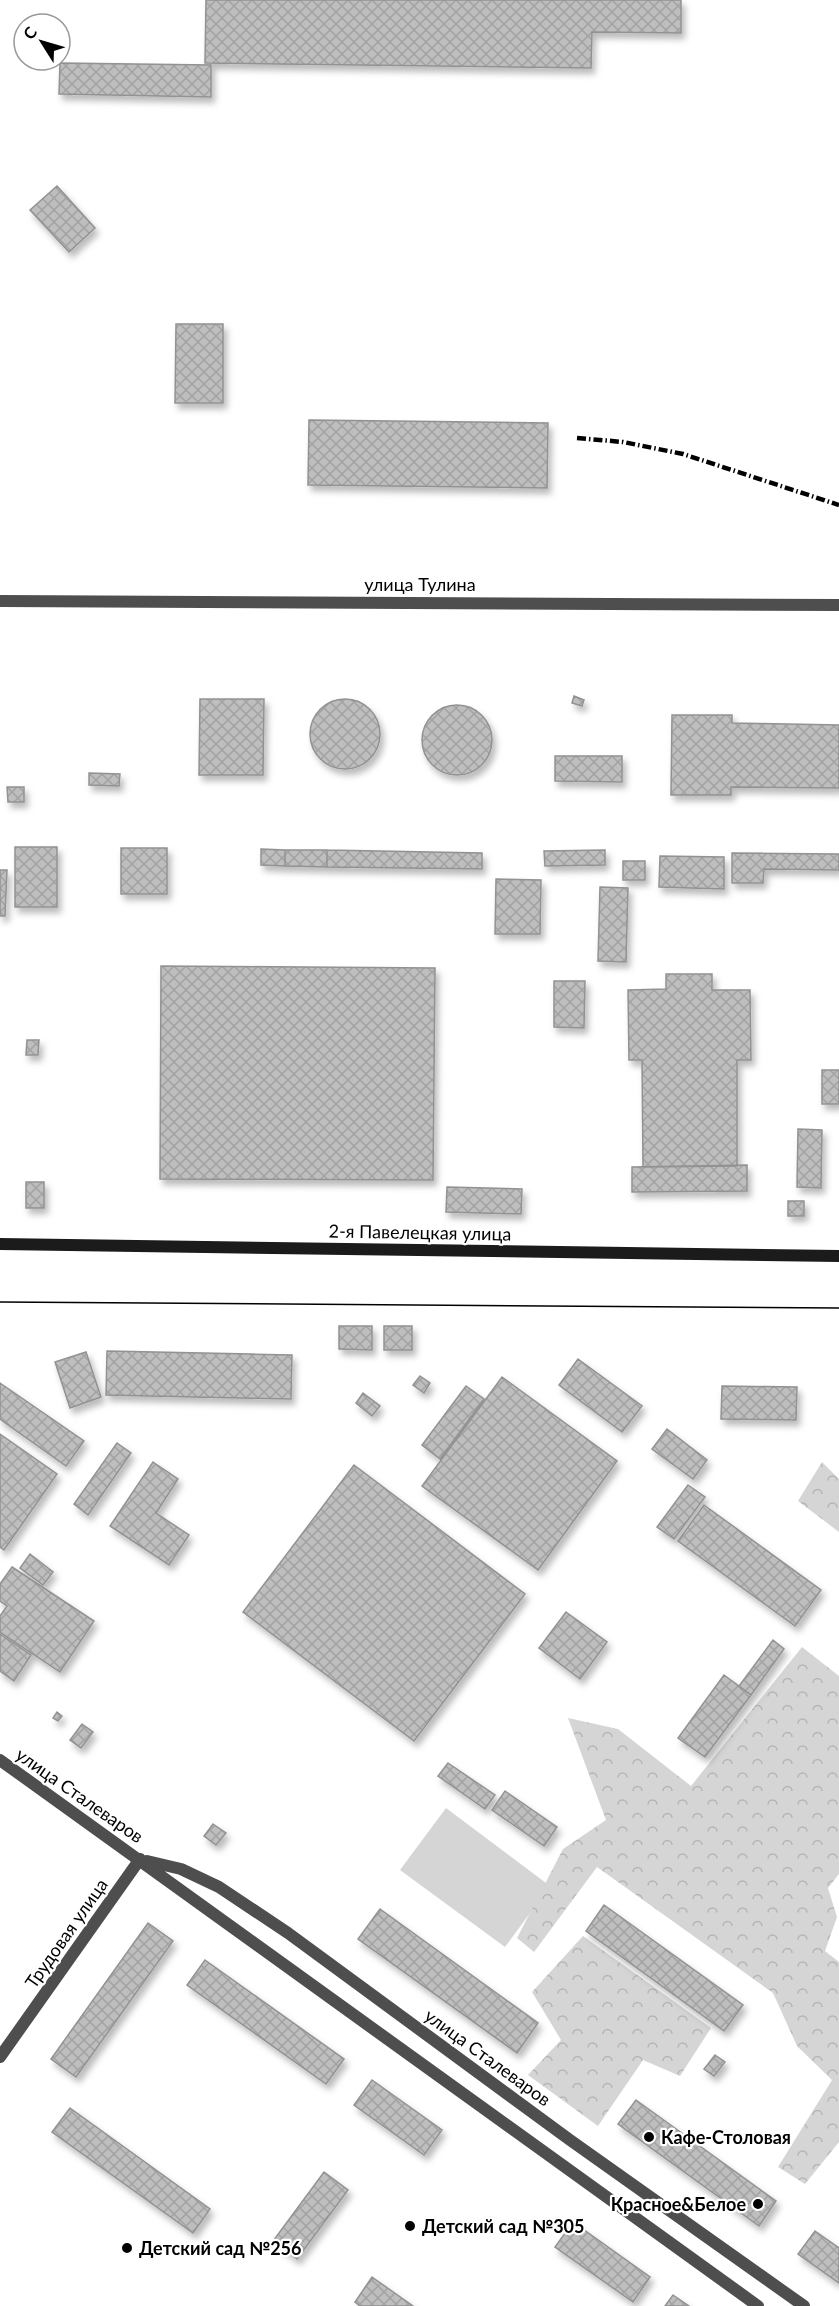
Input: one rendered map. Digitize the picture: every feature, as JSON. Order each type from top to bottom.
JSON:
[{"type":"main road","name":"2-я Павелецкая улица","points":[[0,1244],[839,1256]]},
{"type":"street","name":"улица Тулина","points":[[0,601],[839,604]]},
{"type":"street","name":"улица Сталеваров","points":[[0,1760],[758,2306]]},
{"type":"street","name":"улица Сталеваров","points":[[140,1859],[181,1869],[210,1882],[269,1920],[804,2306]]},
{"type":"street","name":"Трудовая улица","points":[[0,2057],[140,1859]]},
{"type":"green space","points":[[822,1462],[839,1479],[839,1532],[798,1501]]},
{"type":"green space","points":[[802,1647],[839,1676],[839,1874],[828,1888],[837,1917],[825,1951],[839,1962],[839,2142],[805,2184],[778,2167],[832,2080],[797,2046],[773,1993],[597,1867],[534,1952],[517,1938],[563,1849],[606,1820],[568,1718],[618,1729],[691,1786]]},
{"type":"green space","points":[[446,1808],[550,1886],[505,1947],[400,1870]]},
{"type":"green space","points":[[583,1936],[711,2028],[680,2076],[643,2060],[598,2126],[528,2075],[561,2040],[532,1992]]},
{"type":"building","points":[[206,0],[681,0],[681,33],[592,32],[591,68],[205,63]]},
{"type":"building","points":[[72,63],[211,65],[211,97],[59,94],[60,72],[72,72]]},
{"type":"building","points":[[57,186],[95,228],[69,252],[30,210]]},
{"type":"building","points":[[176,324],[223,324],[223,403],[175,403]]},
{"type":"building","points":[[309,420],[548,423],[547,488],[308,485]]},
{"type":"building","points":[[574,696],[584,700],[582,706],[572,703]]},
{"type":"building","points":[[200,699],[264,699],[263,775],[199,775]]},
{"type":"building","points":[[352,699],[365,705],[374,714],[378,720],[380,734],[378,748],[370,759],[359,767],[338,769],[320,759],[312,748],[310,727],[320,709],[331,701]]},
{"type":"building","points":[[464,705],[477,711],[486,720],[490,726],[492,740],[490,754],[482,765],[471,773],[450,775],[432,765],[424,754],[422,733],[432,715],[443,707]]},
{"type":"building","points":[[672,715],[732,715],[732,723],[839,725],[839,788],[731,787],[731,795],[671,795]]},
{"type":"building","points":[[555,756],[622,756],[622,782],[555,781]]},
{"type":"building","points":[[89,773],[120,774],[119,786],[89,785]]},
{"type":"building","points":[[7,787],[24,787],[24,802],[8,802]]},
{"type":"building","points":[[15,847],[57,847],[57,907],[15,907]]},
{"type":"building","points":[[121,848],[167,848],[167,894],[121,894]]},
{"type":"building","points":[[261,849],[285,850],[285,866],[261,865]]},
{"type":"building","points":[[285,850],[327,850],[327,867],[285,866]]},
{"type":"building","points":[[327,850],[482,853],[482,869],[327,867]]},
{"type":"building","points":[[605,850],[605,865],[545,866],[544,851]]},
{"type":"building","points":[[732,853],[839,854],[839,870],[764,869],[763,883],[732,883]]},
{"type":"building","points":[[660,856],[724,857],[724,889],[659,887]]},
{"type":"building","points":[[623,861],[645,861],[645,880],[623,880]]},
{"type":"building","points":[[0,870],[7,870],[5,916],[0,916]]},
{"type":"building","points":[[496,879],[541,880],[540,934],[495,934]]},
{"type":"building","points":[[600,887],[628,888],[626,962],[598,961]]},
{"type":"building","points":[[161,966],[435,968],[433,1180],[160,1179]]},
{"type":"building","points":[[666,974],[712,974],[712,990],[750,990],[751,1060],[737,1060],[737,1166],[643,1167],[642,1060],[629,1060],[628,990],[666,989]]},
{"type":"building","points":[[554,981],[585,981],[584,1028],[554,1027]]},
{"type":"building","points":[[27,1040],[39,1040],[38,1055],[26,1055]]},
{"type":"building","points":[[822,1070],[839,1070],[839,1104],[822,1104]]},
{"type":"building","points":[[798,1129],[822,1130],[821,1188],[797,1187]]},
{"type":"building","points":[[747,1165],[747,1191],[632,1192],[632,1167]]},
{"type":"building","points":[[26,1182],[44,1182],[44,1208],[26,1208]]},
{"type":"building","points":[[447,1187],[522,1189],[521,1214],[446,1212]]},
{"type":"building","points":[[788,1201],[804,1201],[804,1216],[788,1216]]},
{"type":"building","points":[[339,1326],[372,1326],[372,1350],[339,1349]]},
{"type":"building","points":[[384,1326],[412,1326],[412,1350],[384,1350]]},
{"type":"building","points":[[107,1351],[292,1355],[291,1399],[106,1395]]},
{"type":"building","points":[[86,1352],[101,1397],[70,1408],[55,1362]]},
{"type":"building","points":[[578,1359],[642,1406],[622,1432],[559,1385]]},
{"type":"building","points":[[420,1376],[430,1383],[424,1393],[413,1385]]},
{"type":"building","points":[[502,1377],[617,1461],[538,1570],[422,1486]]},
{"type":"building","points":[[0,1383],[84,1441],[66,1466],[0,1419]]},
{"type":"building","points":[[466,1386],[484,1399],[440,1459],[422,1445]]},
{"type":"building","points":[[722,1386],[797,1387],[796,1420],[721,1419]]},
{"type":"building","points":[[363,1393],[380,1406],[372,1416],[356,1403]]},
{"type":"building","points":[[667,1429],[707,1460],[693,1479],[652,1449]]},
{"type":"building","points":[[0,1434],[57,1474],[4,1550],[0,1547]]},
{"type":"building","points":[[117,1443],[131,1453],[88,1515],[74,1504]]},
{"type":"building","points":[[153,1462],[178,1479],[156,1513],[189,1535],[169,1565],[110,1526]]},
{"type":"building","points":[[354,1465],[525,1594],[414,1741],[243,1612]]},
{"type":"building","points":[[688,1485],[705,1497],[674,1539],[657,1527]]},
{"type":"building","points":[[704,1505],[821,1590],[795,1626],[678,1541]]},
{"type":"building","points":[[30,1554],[53,1572],[43,1585],[20,1568]]},
{"type":"building","points":[[12,1567],[94,1621],[60,1672],[0,1632],[0,1616],[7,1606],[0,1601],[0,1584]]},
{"type":"building","points":[[566,1612],[607,1642],[580,1679],[539,1648]]},
{"type":"building","points":[[0,1634],[31,1655],[14,1681],[0,1671]]},
{"type":"building","points":[[773,1640],[784,1649],[751,1695],[739,1686]]},
{"type":"building","points":[[724,1675],[751,1695],[705,1757],[678,1738]]},
{"type":"building","points":[[57,1712],[62,1716],[58,1721],[53,1718]]},
{"type":"building","points":[[82,1724],[93,1732],[81,1748],[70,1740]]},
{"type":"building","points":[[448,1763],[495,1795],[485,1809],[438,1776]]},
{"type":"building","points":[[505,1791],[557,1827],[544,1846],[492,1810]]},
{"type":"building","points":[[213,1824],[226,1833],[216,1845],[204,1836]]},
{"type":"building","points":[[604,1905],[743,2005],[724,2031],[586,1931]]},
{"type":"building","points":[[380,1909],[538,2023],[517,2053],[358,1939]]},
{"type":"building","points":[[148,1923],[173,1941],[76,2077],[51,2059]]},
{"type":"building","points":[[205,1960],[344,2059],[326,2084],[187,1985]]},
{"type":"building","points":[[715,2055],[725,2062],[714,2076],[704,2069]]},
{"type":"building","points":[[372,2080],[442,2130],[424,2155],[354,2105]]},
{"type":"building","points":[[636,2100],[776,2201],[759,2226],[618,2124]]},
{"type":"building","points":[[70,2108],[210,2209],[193,2233],[52,2132]]},
{"type":"building","points":[[324,2172],[348,2190],[297,2259],[273,2241]]},
{"type":"building","points":[[573,2222],[650,2277],[633,2302],[555,2247]]},
{"type":"building","points":[[815,2231],[839,2248],[839,2283],[798,2254]]},
{"type":"building","points":[[372,2277],[413,2306],[360,2306],[355,2302]]},
{"type":"building","points":[[673,2295],[689,2306],[665,2306]]},
{"type":"tram line","points":[[0,1302],[839,1308]]},
{"type":"railway","points":[[577,438],[623,442],[683,454],[839,505]]},
{"type":"place","name":"Кафе-Столовая","points":[[649,2137]]},
{"type":"place","name":"Красное&Белое","points":[[758,2204]]},
{"type":"place","name":"Детский сад №305","points":[[410,2226]]},
{"type":"place","name":"Детский сад №256","points":[[127,2248]]}]
